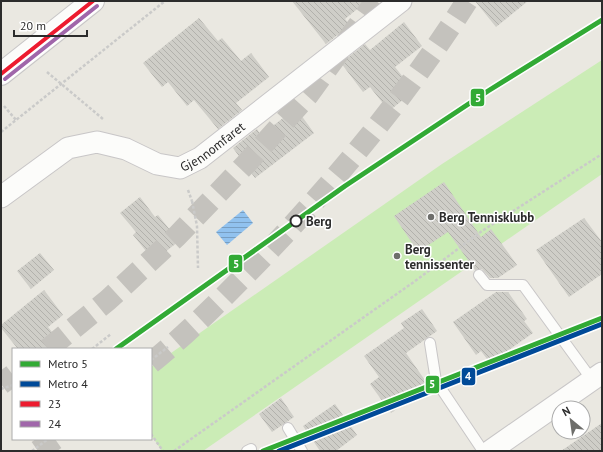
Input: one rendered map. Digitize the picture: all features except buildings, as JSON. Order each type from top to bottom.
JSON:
[{"type":"main road","points":[[1,74],[93,1]]},
{"type":"street","name":"Gjennomfaret","points":[[1,197],[68,148],[97,142],[126,149],[157,164],[180,168],[200,158],[401,1]]},
{"type":"street","points":[[490,451],[597,377]]},
{"type":"lane","points":[[479,274],[487,285],[523,285],[597,377]]},
{"type":"lane","points":[[430,343],[436,381],[483,451]]},
{"type":"lane","points":[[288,428],[302,451]]},
{"type":"path","points":[[1,132],[165,1]]},
{"type":"path","points":[[47,72],[115,128],[126,149]]},
{"type":"path","points":[[4,106],[16,120]]},
{"type":"path","points":[[174,451],[412,284],[482,231],[602,154]]},
{"type":"path","points":[[192,201],[197,226],[198,268]]},
{"type":"path","points":[[93,348],[111,334]]},
{"type":"path","points":[[152,359],[168,347]]},
{"type":"path","points":[[1,389],[12,385]]},
{"type":"path","points":[[152,435],[163,451]]},
{"type":"path","points":[[32,451],[47,440]]},
{"type":"green space","name":"Berg tennissenter","points":[[602,60],[602,174],[203,451],[162,451],[152,436],[152,366],[442,164]]},
{"type":"water","points":[[243,210],[253,223],[227,245],[216,232]]},
{"type":"tunnel","points":[[49,348],[108,300],[177,236],[245,165],[308,95],[376,1]]},
{"type":"tunnel","points":[[152,362],[220,300],[288,231],[316,200],[395,103],[420,70],[467,1]]},
{"type":"tunnel","points":[[1,384],[12,376]]},
{"type":"tunnel","points":[[38,451],[54,440]]},
{"type":"metro line","name":"5","points":[[117,348],[345,186],[488,91],[602,20]]},
{"type":"metro line","name":"5","points":[[263,451],[602,318]]},
{"type":"metro line","name":"4","points":[[279,451],[602,324]]},
{"type":"transit line","name":"23","points":[[1,74],[93,1]]},
{"type":"transit line","name":"24","points":[[5,79],[97,6]]},
{"type":"place","name":"Berg Tennisklubb","points":[[431,217]]},
{"type":"place","name":"Berg","points":[[296,221]]},
{"type":"place","name":"Berg tennissenter","points":[[397,256]]}]
